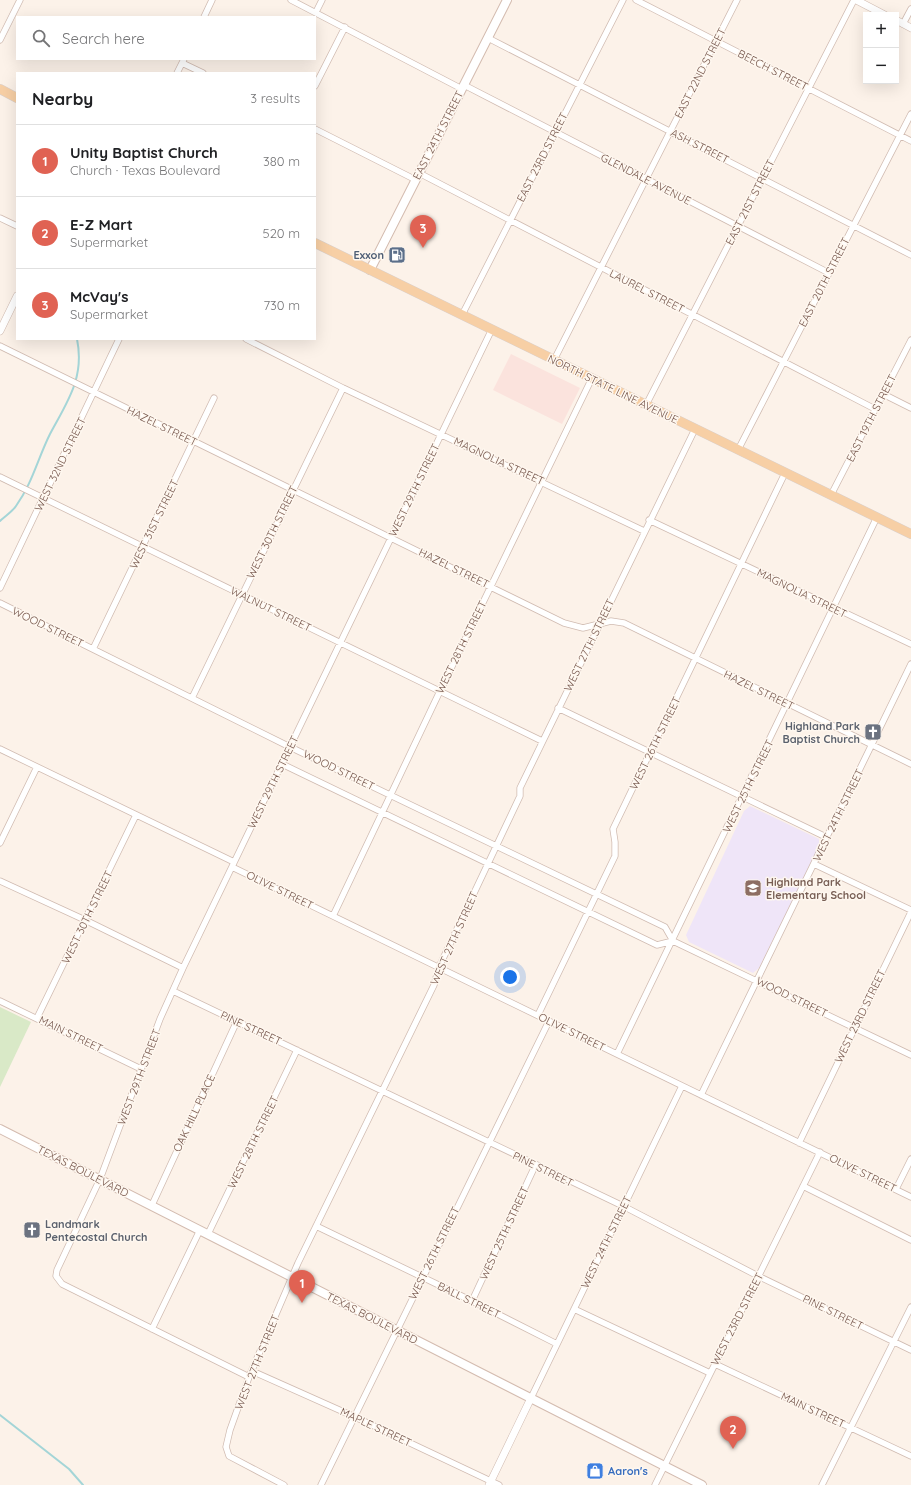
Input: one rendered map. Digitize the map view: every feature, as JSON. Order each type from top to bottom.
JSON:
[{"type":"main road","name":"EAST 24TH STREET","points":[[370,270],[507,0]]},
{"type":"main road","points":[[0,89],[16,97]]},
{"type":"main road","name":"NORTH STATE LINE AVENUE","points":[[316,243],[911,534]]},
{"type":"main road","name":"TEXAS BOULEVARD","points":[[0,1128],[292,1278],[531,1398],[663,1467],[702,1485]]},
{"type":"street","points":[[0,40],[20,0]]},
{"type":"street","points":[[204,16],[212,0]]},
{"type":"street","name":"GLENDALE AVENUE","points":[[292,0],[555,132],[829,273]]},
{"type":"street","points":[[316,12],[322,0]]},
{"type":"street","name":"EAST 23RD STREET","points":[[462,315],[623,0]]},
{"type":"street","name":"BEECH STREET","points":[[636,0],[911,141]]},
{"type":"street","name":"EAST 22ND STREET","points":[[554,360],[737,0]]},
{"type":"street","points":[[857,0],[879,12]]},
{"type":"street","name":"EAST 21ST STREET","points":[[646,405],[762,178],[857,0]]},
{"type":"street","points":[[903,24],[911,9]]},
{"type":"street","points":[[899,22],[911,28]]},
{"type":"street","points":[[316,84],[345,27]]},
{"type":"street","name":"ASH STREET","points":[[488,38],[911,255]]},
{"type":"street","points":[[178,72],[183,61],[201,72]]},
{"type":"street","name":"EAST 20TH STREET","points":[[738,450],[911,114]]},
{"type":"street","name":"LAUREL STREET","points":[[316,129],[510,220],[875,409]]},
{"type":"street","points":[[0,218],[16,226]]},
{"type":"street","points":[[0,330],[16,298]]},
{"type":"street","name":"WEST 29TH STREET","points":[[152,1329],[58,1281],[56,1276],[57,1270],[100,1180],[141,1068],[183,968],[492,330]]},
{"type":"street","name":"WEST 32ND STREET","points":[[0,588],[119,340]]},
{"type":"street","name":"MAGNOLIA STREET","points":[[248,340],[343,388],[644,531]]},
{"type":"street","name":"EAST 19TH STREET","points":[[831,495],[911,340]]},
{"type":"street","name":"HAZEL STREET","points":[[0,346],[564,623],[583,628],[611,621],[624,623],[911,764]]},
{"type":"street","name":"WEST 28TH STREET","points":[[333,916],[592,378]]},
{"type":"street","name":"WEST 30TH STREET","points":[[192,698],[343,388]]},
{"type":"street","points":[[883,394],[911,408]]},
{"type":"street","name":"WEST 31ST STREET","points":[[93,649],[214,398]]},
{"type":"street","name":"WEST 27TH STREET","points":[[284,1485],[234,1460],[226,1453],[230,1430],[249,1377],[316,1226],[381,1090],[434,985],[439,967],[520,796],[520,788],[542,741],[649,520],[695,429]]},
{"type":"street","name":"WEST 26TH STREET","points":[[538,1016],[615,856],[613,829],[785,473]]},
{"type":"street","name":"WALNUT STREET","points":[[0,477],[542,741]]},
{"type":"street","name":"WEST 25TH STREET","points":[[618,1054],[877,517]]},
{"type":"street","name":"MAGNOLIA STREET","points":[[649,520],[911,644]]},
{"type":"street","name":"WOOD STREET","points":[[0,603],[290,747],[664,927],[673,941],[758,980],[911,1054]]},
{"type":"street","name":"WEST 24TH STREET","points":[[701,1095],[911,664]]},
{"type":"street","points":[[558,708],[826,837]]},
{"type":"street","name":"OLIVE STREET","points":[[0,749],[333,916],[911,1197]]},
{"type":"street","name":"WOOD STREET","points":[[282,764],[657,945],[673,941]]},
{"type":"street","points":[[0,844],[37,767]]},
{"type":"street","name":"WEST 30TH STREET","points":[[37,1018],[136,816]]},
{"type":"street","points":[[814,864],[911,911]]},
{"type":"street","points":[[0,881],[86,920],[183,968]]},
{"type":"street","name":"WEST 23RD STREET","points":[[799,1142],[911,911]]},
{"type":"street","name":"PINE STREET","points":[[173,991],[489,1142],[536,1166],[623,1206],[758,1276],[911,1350]]},
{"type":"street","name":"MAIN STREET","points":[[0,1001],[141,1068]]},
{"type":"street","name":"OAK HILL PLACE","points":[[152,1205],[236,1021]]},
{"type":"street","name":"WEST 26TH STREET","points":[[321,1485],[549,1021]]},
{"type":"street","name":"WEST 28TH STREET","points":[[208,1234],[297,1050]]},
{"type":"street","name":"WEST 24TH STREET","points":[[531,1398],[682,1086]]},
{"type":"street","name":"WEST 23RD STREET","points":[[655,1485],[820,1152]]},
{"type":"street","points":[[896,1189],[911,1159]]},
{"type":"street","name":"WEST 25TH STREET","points":[[472,1301],[536,1166]]},
{"type":"street","points":[[803,1186],[911,1240]]},
{"type":"street","name":"BALL STREET","points":[[316,1226],[472,1301],[557,1344]]},
{"type":"street","points":[[200,1230],[152,1329],[249,1377]]},
{"type":"street","points":[[822,1485],[911,1307]]},
{"type":"street","points":[[574,1309],[710,1374]]},
{"type":"street","name":"MAIN STREET","points":[[714,1364],[911,1456]]},
{"type":"street","name":"MAPLE STREET","points":[[252,1371],[355,1417],[490,1483],[499,1485]]},
{"type":"street","points":[[490,1483],[531,1398]]},
{"type":"shaded area","points":[[511,354],[580,388],[562,424],[493,390]]},
{"type":"shaded area","name":"Highland Park Elementary School","points":[[750,806],[819,839],[819,847],[759,968],[753,973],[689,942],[686,935],[744,811]]},
{"type":"green space","points":[[0,1007],[31,1022],[0,1087]]},
{"type":"waterway","points":[[0,521],[22,498],[50,434],[73,389],[79,366],[77,340]]},
{"type":"waterway","points":[[0,1415],[69,1469],[83,1485]]},
{"type":"place","name":"McVay's","points":[[423,248]]},
{"type":"place","name":"Exxon","points":[[397,255]]},
{"type":"place","name":"Highland Park Baptist Church","points":[[873,732]]},
{"type":"place","name":"Highland Park Elementary School","points":[[753,888]]},
{"type":"place","name":"Landmark Pentecostal Church","points":[[32,1230]]},
{"type":"place","name":"Unity Baptist Church","points":[[302,1303]]},
{"type":"place","name":"E-Z Mart","points":[[733,1449]]},
{"type":"place","name":"Aaron's","points":[[595,1471]]}]
